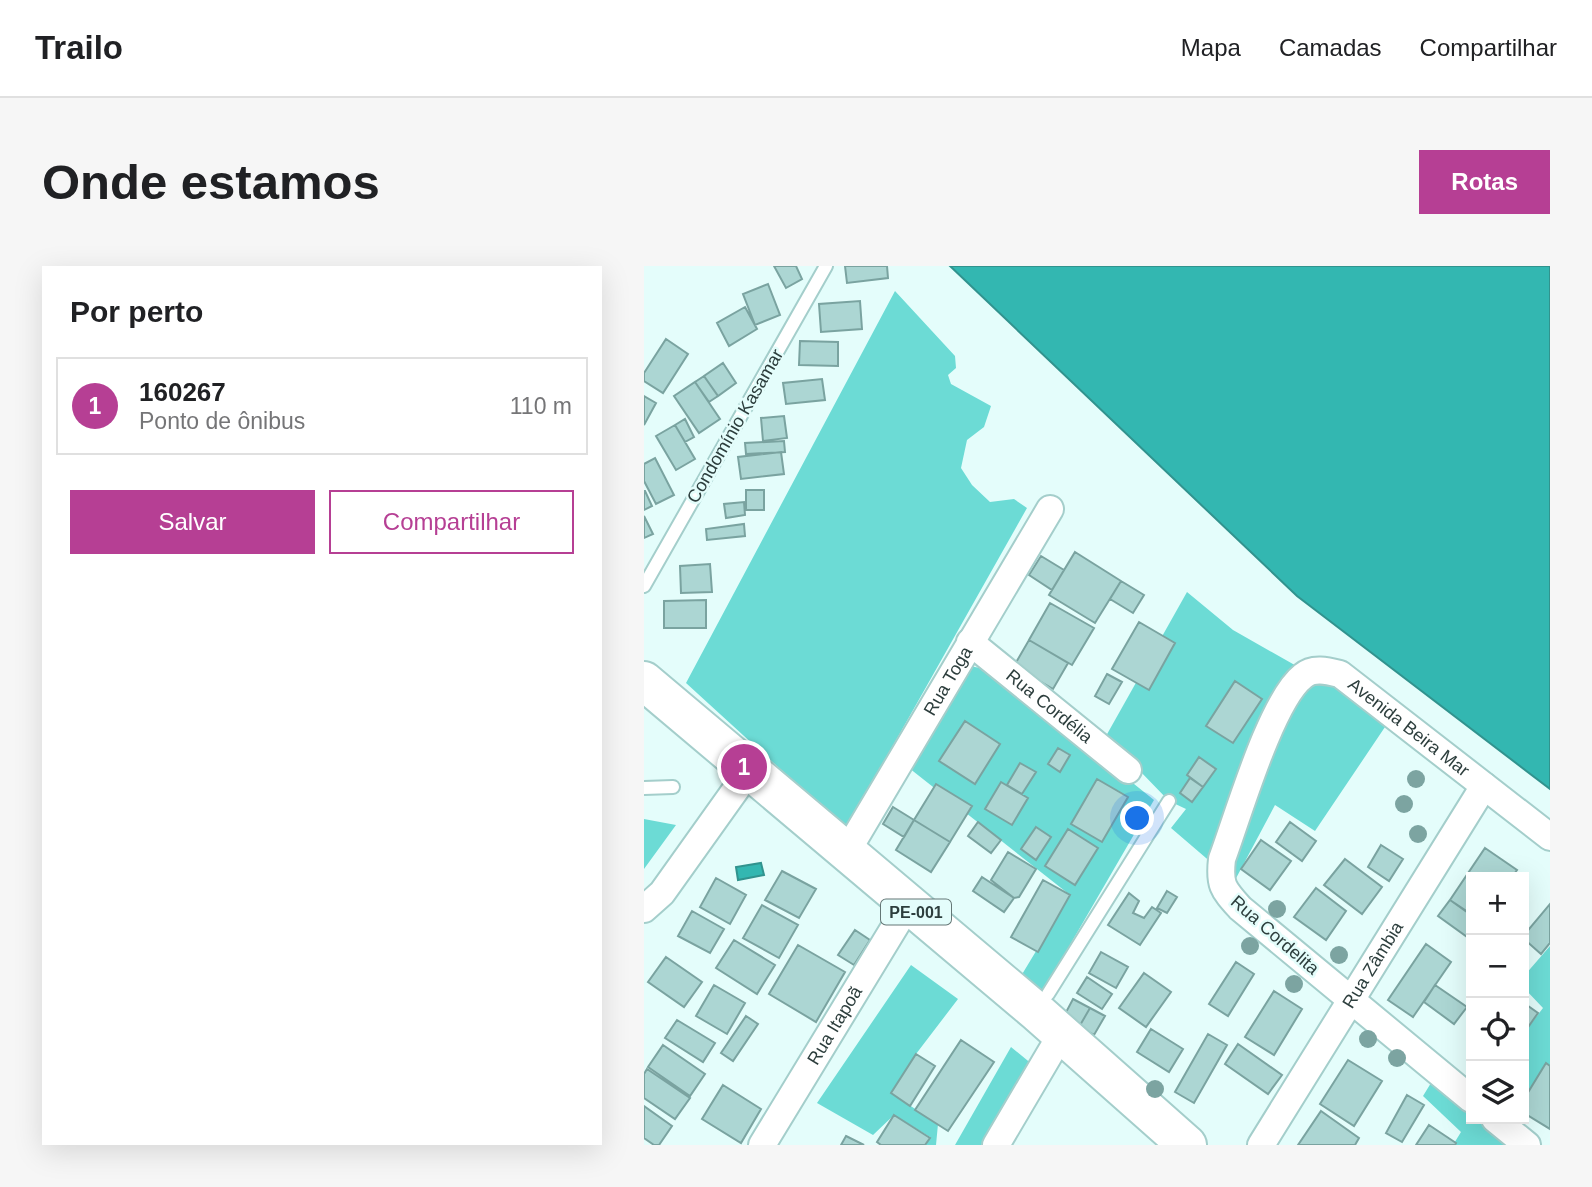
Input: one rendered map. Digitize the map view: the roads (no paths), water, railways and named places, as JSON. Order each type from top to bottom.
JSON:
[{"type":"main road","name":"PE-001","points":[[644,681],[908,905],[1050,1013],[1187,1145]]},
{"type":"street","name":"Rua Toga","points":[[846,853],[1050,509]]},
{"type":"street","name":"Rua Cordélia","points":[[970,642],[1128,770]]},
{"type":"street","name":"Avenida Beira Mar","points":[[1222,859],[1273,720],[1287,695],[1304,675],[1314,671],[1340,674],[1550,837]]},
{"type":"street","points":[[644,909],[662,893],[749,771]]},
{"type":"street","name":"Rua Zâmbia","points":[[1261,1145],[1485,786]]},
{"type":"street","name":"Rua Cordelita","points":[[1222,859],[1220,878],[1224,890],[1240,908],[1466,1095]]},
{"type":"street","name":"Rua Itapoã","points":[[762,1145],[908,905]]},
{"type":"street","points":[[996,1145],[1050,1013]]},
{"type":"street","points":[[1501,1124],[1527,1145]]},
{"type":"lane","name":"Condomínio Kasamar","points":[[644,586],[826,266]]},
{"type":"lane","points":[[644,788],[673,787]]},
{"type":"lane","points":[[1050,1013],[1169,801]]},
{"type":"place","name":"160267","points":[[744,767]]}]
